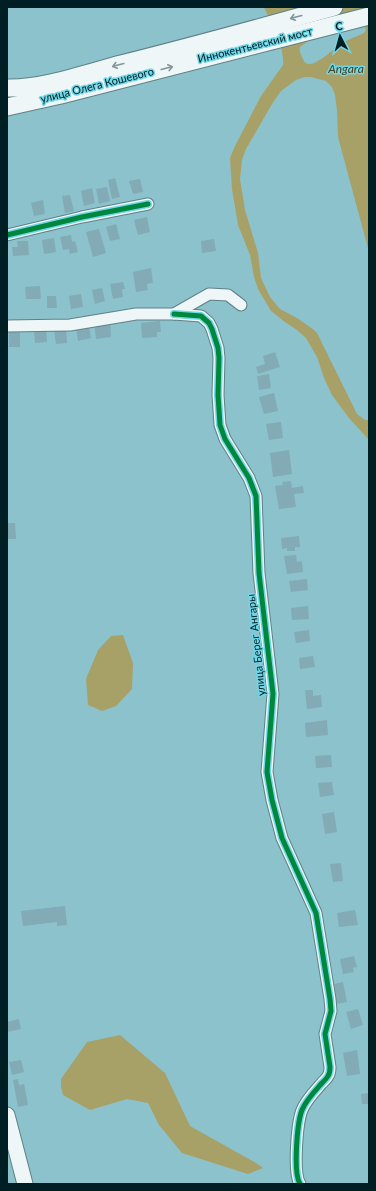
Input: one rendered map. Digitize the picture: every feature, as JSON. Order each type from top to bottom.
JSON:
[{"type":"main road","name":"Иннокентьевский мост","points":[[185,55],[334,7]]},
{"type":"main road","name":"Иннокентьевский мост","points":[[185,55],[369,16]]},
{"type":"main road","points":[[7,88],[24,88],[185,55]]},
{"type":"main road","name":"улица Олега Кошевого","points":[[7,107],[61,95],[185,55]]},
{"type":"main road","name":"улица Олега Кошевого","points":[[7,94],[55,81]]},
{"type":"main road","points":[[7,1115],[25,1184]]},
{"type":"street","points":[[7,235],[82,216],[148,204]]},
{"type":"street","points":[[174,314],[209,294],[228,295],[241,305]]},
{"type":"street","name":"улица Берег Ангары","points":[[7,326],[70,325],[136,314],[174,314],[201,316],[209,323],[212,329],[218,348],[218,395],[220,425],[225,439],[249,478],[256,496],[259,573],[273,694],[267,772],[272,800],[282,838],[316,913],[331,1011],[325,1034],[330,1072],[302,1110],[298,1125],[296,1173],[300,1184]]},
{"type":"water","name":"Angara","points":[[264,7],[369,7],[369,252],[338,137],[335,95],[332,87],[326,81],[305,77],[296,80],[281,91],[246,149],[242,160],[240,179],[245,210],[258,253],[261,278],[270,297],[280,309],[297,318],[317,333],[357,414],[365,420],[369,420],[369,440],[349,418],[332,395],[317,357],[306,338],[271,311],[258,289],[250,255],[238,225],[232,189],[230,158],[261,96],[283,65],[280,43]],"holes":[[[365,26],[366,30],[364,33],[341,44],[314,63],[306,63],[303,59],[300,47],[310,40]]]},
{"type":"water","points":[[123,635],[133,663],[132,689],[116,706],[102,711],[88,705],[86,679],[98,650],[111,636]]},
{"type":"water","points":[[120,1035],[165,1073],[190,1126],[263,1168],[248,1174],[182,1153],[159,1125],[148,1103],[127,1099],[90,1110],[63,1095],[61,1079],[87,1042]]},
{"type":"building","points":[[115,178],[120,197],[112,199],[108,180]]},
{"type":"building","points":[[140,179],[143,192],[133,194],[129,181]]},
{"type":"building","points":[[107,187],[110,201],[99,204],[96,189]]},
{"type":"building","points":[[92,188],[95,203],[84,206],[81,191]]},
{"type":"building","points":[[70,195],[74,211],[65,213],[62,196]]},
{"type":"building","points":[[43,200],[45,214],[34,216],[31,203]]},
{"type":"building","points":[[147,217],[150,232],[138,235],[134,220]]},
{"type":"building","points":[[116,224],[120,239],[110,241],[106,227]]},
{"type":"building","points":[[99,229],[106,253],[93,257],[86,232]]},
{"type":"building","points":[[71,235],[72,242],[75,241],[78,252],[70,254],[69,249],[63,250],[60,237]]},
{"type":"building","points":[[54,238],[56,252],[44,254],[42,240]]},
{"type":"building","points":[[214,239],[216,251],[202,253],[201,241]]},
{"type":"building","points":[[17,241],[28,241],[29,255],[13,256],[12,247],[18,247]]},
{"type":"building","points":[[151,268],[153,283],[147,284],[148,290],[136,292],[133,272]]},
{"type":"building","points":[[123,282],[125,289],[122,289],[123,297],[113,299],[110,284]]},
{"type":"building","points":[[40,286],[41,299],[26,299],[25,287]]},
{"type":"building","points":[[102,288],[105,301],[95,304],[92,290]]},
{"type":"building","points":[[81,294],[83,307],[71,309],[69,296]]},
{"type":"building","points":[[47,296],[56,296],[57,308],[47,308]]},
{"type":"building","points":[[110,320],[111,337],[96,339],[94,321]]},
{"type":"building","points":[[160,321],[161,332],[157,332],[157,337],[142,338],[141,323]]},
{"type":"building","points":[[89,326],[91,338],[78,341],[76,328]]},
{"type":"building","points":[[46,328],[47,342],[35,343],[34,329]]},
{"type":"building","points":[[66,329],[67,343],[56,344],[54,330]]},
{"type":"building","points":[[9,332],[20,332],[20,347],[9,347]]},
{"type":"building","points":[[275,352],[280,367],[258,374],[256,367],[265,364],[263,356]]},
{"type":"building","points":[[269,374],[271,388],[259,390],[257,376]]},
{"type":"building","points":[[274,393],[278,411],[264,414],[259,397]]},
{"type":"building","points":[[281,422],[283,438],[269,440],[266,424]]},
{"type":"building","points":[[289,450],[292,474],[273,477],[270,453]]},
{"type":"building","points":[[291,481],[292,488],[303,486],[304,493],[294,494],[296,507],[279,509],[275,486],[283,485],[282,482]]},
{"type":"building","points":[[7,523],[15,523],[16,539],[7,539]]},
{"type":"building","points":[[299,536],[300,547],[295,547],[295,551],[287,551],[287,548],[282,549],[281,538]]},
{"type":"building","points":[[296,555],[297,562],[302,561],[303,572],[287,574],[284,556]]},
{"type":"building","points":[[307,579],[308,590],[291,592],[289,581]]},
{"type":"building","points":[[308,606],[309,619],[292,620],[291,608]]},
{"type":"building","points":[[309,630],[310,641],[296,643],[294,632]]},
{"type":"building","points":[[313,656],[315,667],[300,669],[299,658]]},
{"type":"building","points":[[305,690],[313,690],[313,696],[321,695],[322,707],[307,709]]},
{"type":"building","points":[[327,720],[328,735],[306,737],[305,723]]},
{"type":"building","points":[[331,755],[332,767],[316,768],[315,756]]},
{"type":"building","points":[[332,782],[334,795],[320,797],[318,783]]},
{"type":"building","points":[[334,812],[337,832],[325,834],[322,814]]},
{"type":"building","points":[[341,863],[343,881],[333,882],[330,864]]},
{"type":"building","points":[[65,906],[67,925],[57,926],[57,922],[23,926],[21,911]]},
{"type":"building","points":[[355,910],[358,925],[339,927],[337,913]]},
{"type":"building","points":[[354,956],[357,967],[353,968],[354,972],[343,974],[340,959]]},
{"type":"building","points":[[343,982],[347,1002],[337,1004],[334,984]]},
{"type":"building","points":[[358,1009],[363,1025],[351,1029],[346,1012]]},
{"type":"building","points":[[19,1019],[21,1029],[7,1032],[7,1022]]},
{"type":"building","points":[[357,1050],[360,1074],[347,1076],[343,1053]]},
{"type":"building","points":[[21,1060],[24,1072],[12,1075],[9,1062]]},
{"type":"building","points":[[18,1079],[19,1085],[24,1084],[28,1105],[18,1107],[13,1080]]},
{"type":"building","points":[[369,1093],[369,1104],[362,1104],[361,1094]]},
{"type":"cycle path","points":[[7,235],[82,217],[148,204]]},
{"type":"cycle path","points":[[174,314],[201,316],[209,323],[212,329],[218,348],[219,358],[218,395],[220,425],[225,439],[249,478],[256,496],[259,573],[273,694],[267,772],[272,800],[282,838],[316,913],[330,999],[331,1011],[325,1034],[330,1072],[327,1078],[306,1103],[300,1116],[296,1159],[300,1184]]}]
